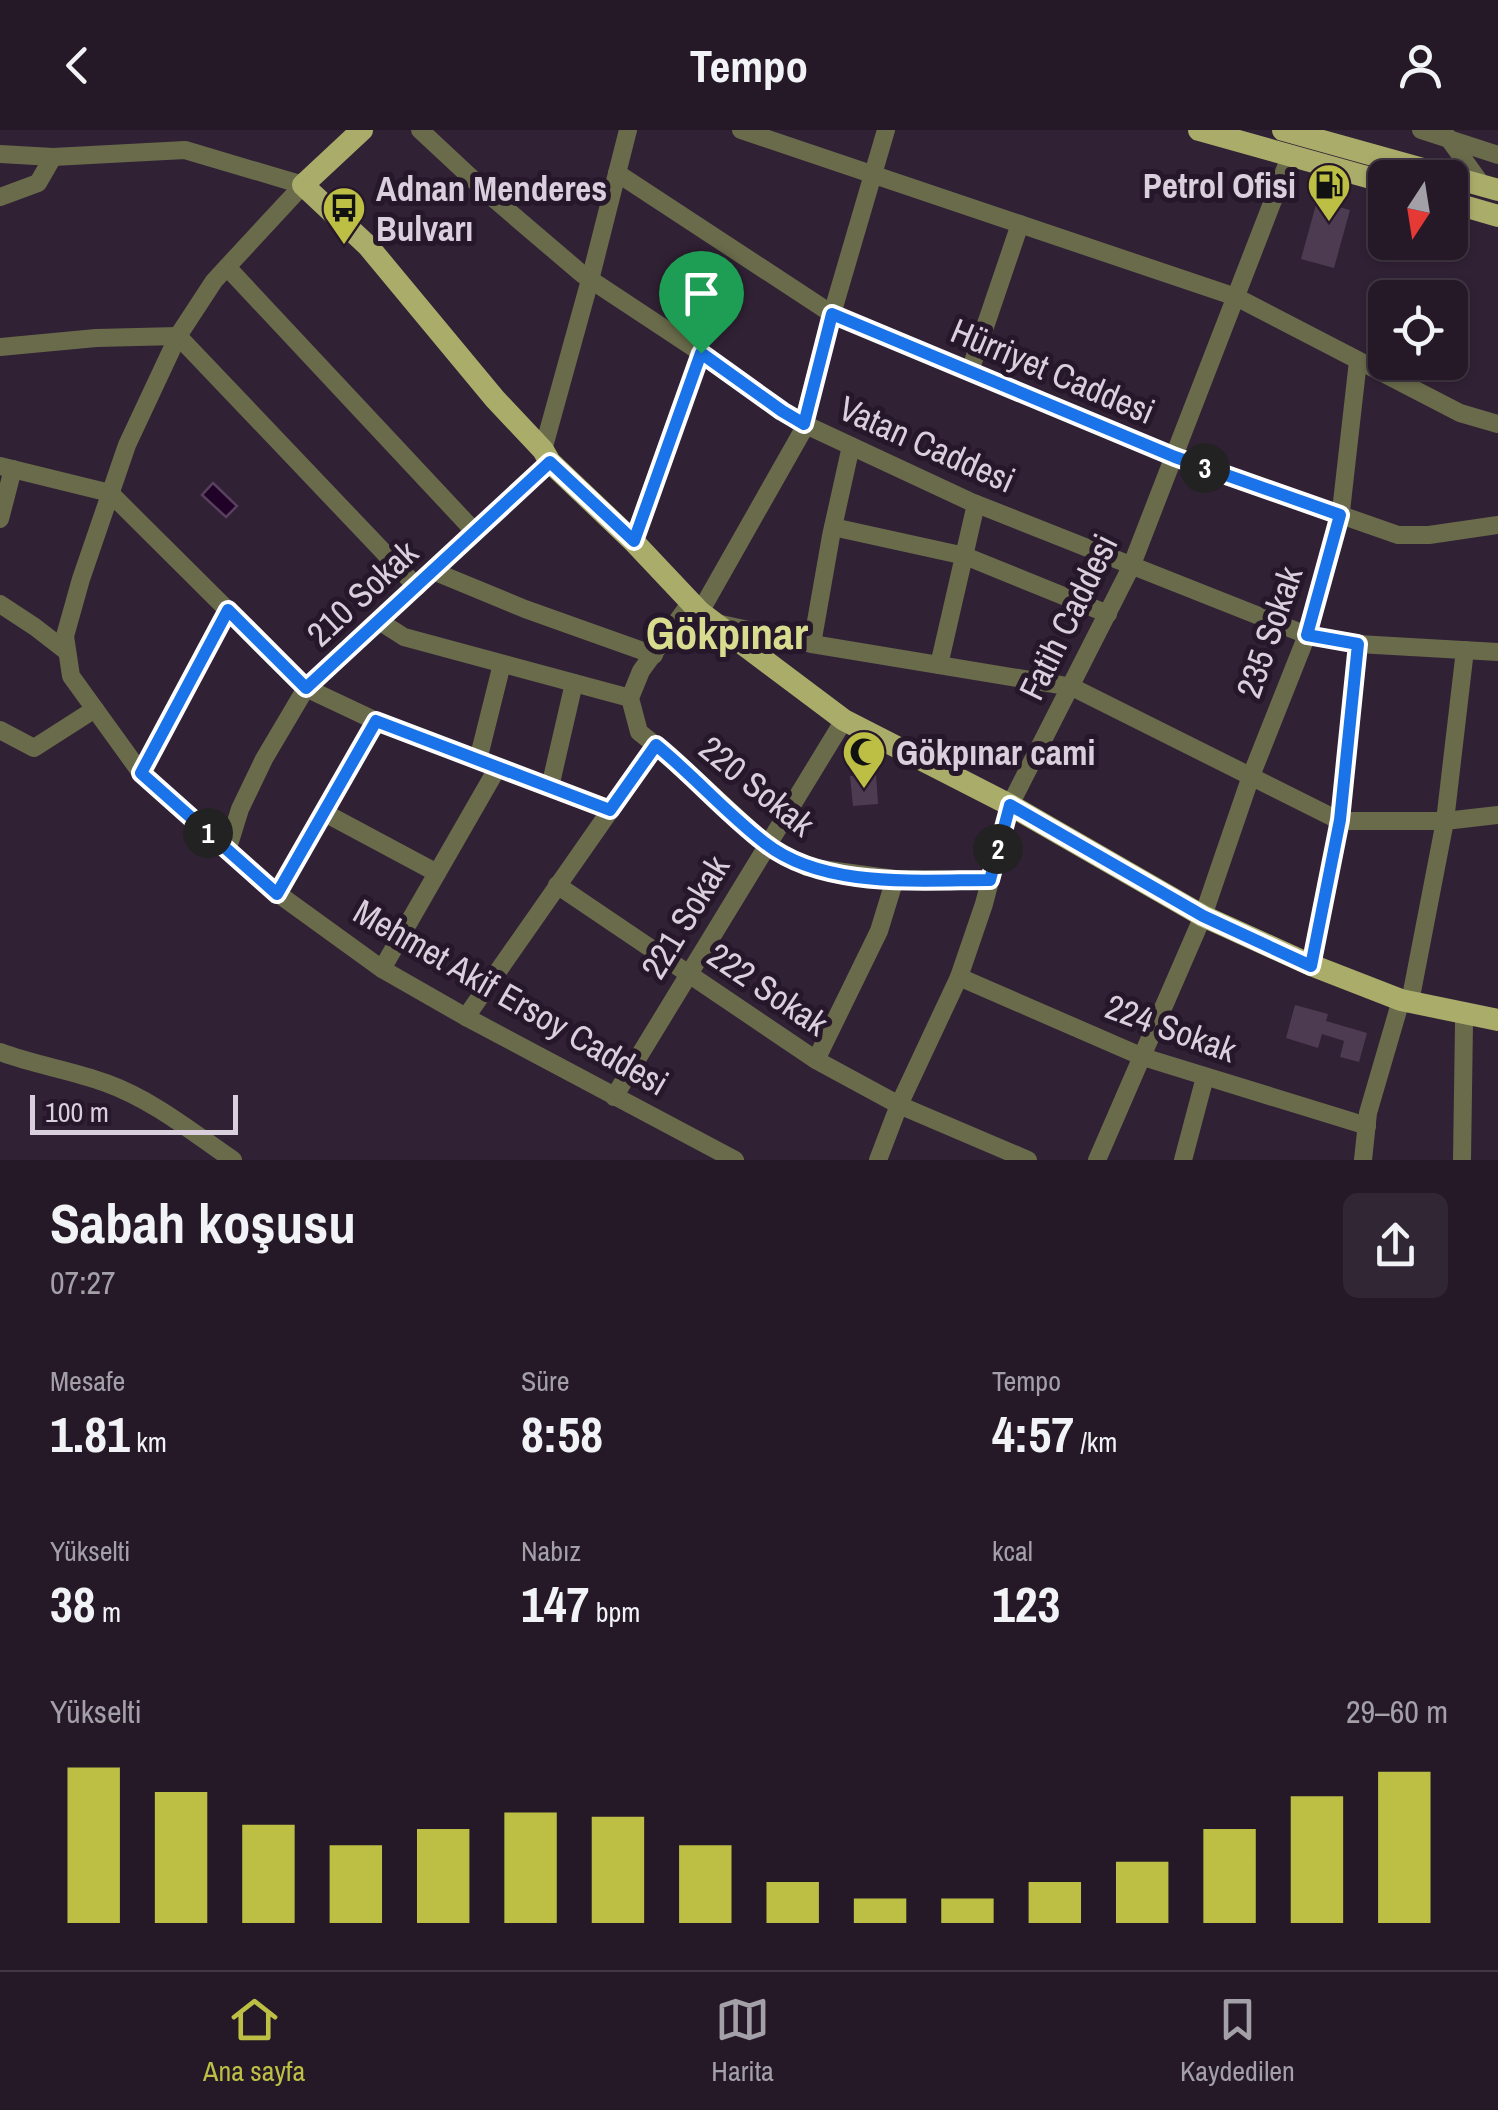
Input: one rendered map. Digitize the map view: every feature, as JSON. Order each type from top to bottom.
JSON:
[{"type":"main road","points":[[362,130],[303,185],[368,246],[547,456],[702,612],[844,720],[1010,805],[1203,916],[1311,966],[1498,1033]]},
{"type":"main road","points":[[1199,130],[1368,177]]},
{"type":"main road","points":[[1283,130],[1490,188]]},
{"type":"main road","points":[[1468,207],[1498,216]]},
{"type":"main road","points":[[1414,1003],[1498,1020]]},
{"type":"street","name":"Vatan Caddesi","points":[[420,130],[590,280],[804,424],[976,504],[1307,635],[1358,644],[1498,652]]},
{"type":"street","points":[[547,456],[628,130]]},
{"type":"street","points":[[741,130],[1236,297],[1460,413],[1498,424]]},
{"type":"street","points":[[380,622],[404,637],[630,698],[641,670],[702,612],[804,424],[886,130]]},
{"type":"street","points":[[1421,130],[1446,133],[1498,155]]},
{"type":"street","points":[[1446,133],[1490,188]]},
{"type":"street","points":[[0,154],[53,157],[185,150],[303,185],[214,280],[178,336],[126,444],[76,598],[65,636],[66,651]]},
{"type":"street","name":"Fatih Caddesi","points":[[878,1160],[959,978],[1010,805],[1131,567],[1291,154]]},
{"type":"street","points":[[0,197],[38,183],[53,157]]},
{"type":"street","name":"Hürriyet Caddesi","points":[[617,172],[832,314],[1175,457],[1398,535],[1430,535],[1498,525]]},
{"type":"street","points":[[970,371],[1020,224]]},
{"type":"street","points":[[226,267],[476,532]]},
{"type":"street","points":[[0,346],[178,336],[416,587]]},
{"type":"street","points":[[634,541],[701,353]]},
{"type":"street","name":"235 Sokak","points":[[1097,1160],[1203,916],[1250,776],[1307,635],[1340,515],[1358,361]]},
{"type":"street","points":[[812,644],[851,446]]},
{"type":"street","name":"210 Sokak","points":[[228,851],[240,809],[306,688],[476,532],[547,456]]},
{"type":"street","points":[[0,519],[6,467],[110,493],[306,688],[376,721],[610,810]]},
{"type":"street","points":[[939,665],[976,504]]},
{"type":"street","points":[[834,527],[966,556],[1108,614]]},
{"type":"street","points":[[433,572],[654,655]]},
{"type":"street","points":[[0,604],[66,651]]},
{"type":"street","points":[[141,773],[228,610]]},
{"type":"street","points":[[702,612],[812,644],[1072,687],[1340,820],[1445,820],[1498,815]]},
{"type":"street","points":[[1311,966],[1340,820],[1358,644]]},
{"type":"street","points":[[1363,1160],[1366,1126],[1414,1003],[1445,820],[1465,650]]},
{"type":"street","name":"Mehmet Akif Ersoy Caddesi","points":[[66,651],[71,676],[141,773],[277,894],[382,968],[466,1018],[735,1160]]},
{"type":"street","points":[[478,760],[502,664]]},
{"type":"street","points":[[550,787],[574,683]]},
{"type":"street","name":"220 Sokak","points":[[630,698],[639,732],[767,845],[807,868],[896,880],[990,880]]},
{"type":"street","points":[[0,730],[34,748],[95,709]]},
{"type":"street","name":"221 Sokak","points":[[614,1097],[844,720]]},
{"type":"street","points":[[277,894],[376,721]]},
{"type":"street","points":[[466,1018],[656,745]]},
{"type":"street","points":[[382,968],[498,767]]},
{"type":"street","points":[[323,812],[437,874]]},
{"type":"street","points":[[816,1060],[879,931],[896,880]]},
{"type":"street","name":"222 Sokak","points":[[556,885],[816,1060],[900,1104],[1028,1160]]},
{"type":"street","name":"224 Sokak","points":[[959,978],[1142,1057],[1366,1126]]},
{"type":"street","points":[[1462,1160],[1464,1024]]},
{"type":"street","points":[[0,1052],[106,1083],[162,1109],[233,1160]]},
{"type":"street","points":[[1183,1160],[1205,1076]]},
{"type":"shaded area","points":[[213,483],[237,506],[226,517],[202,495]]},
{"type":"building","points":[[1317,201],[1350,210],[1334,268],[1301,259]]},
{"type":"building","name":"Gökpınar cami","points":[[876,774],[878,804],[853,806],[850,776]]},
{"type":"building","points":[[1295,1005],[1328,1014],[1326,1021],[1367,1033],[1359,1062],[1340,1057],[1344,1041],[1322,1034],[1318,1048],[1286,1038]]},
{"type":"place","name":"Petrol Ofisi","points":[[1329,223]]},
{"type":"place","name":"Adnan Menderes Bulvarı","points":[[344,246]]},
{"type":"place","name":"Gökpınar cami","points":[[864,790]]},
{"type":"district","name":"Gökpınar","points":[[727,632]]},
{"type":"route","points":[[832,314],[1175,457],[1340,515],[1307,635],[1358,644],[1340,820],[1311,966],[1203,916],[1010,805],[990,880],[896,880],[807,868],[767,845],[656,745],[610,810],[376,721],[277,894],[141,773],[228,610],[306,688],[550,462],[634,541],[701,353],[804,424],[832,314]]}]
